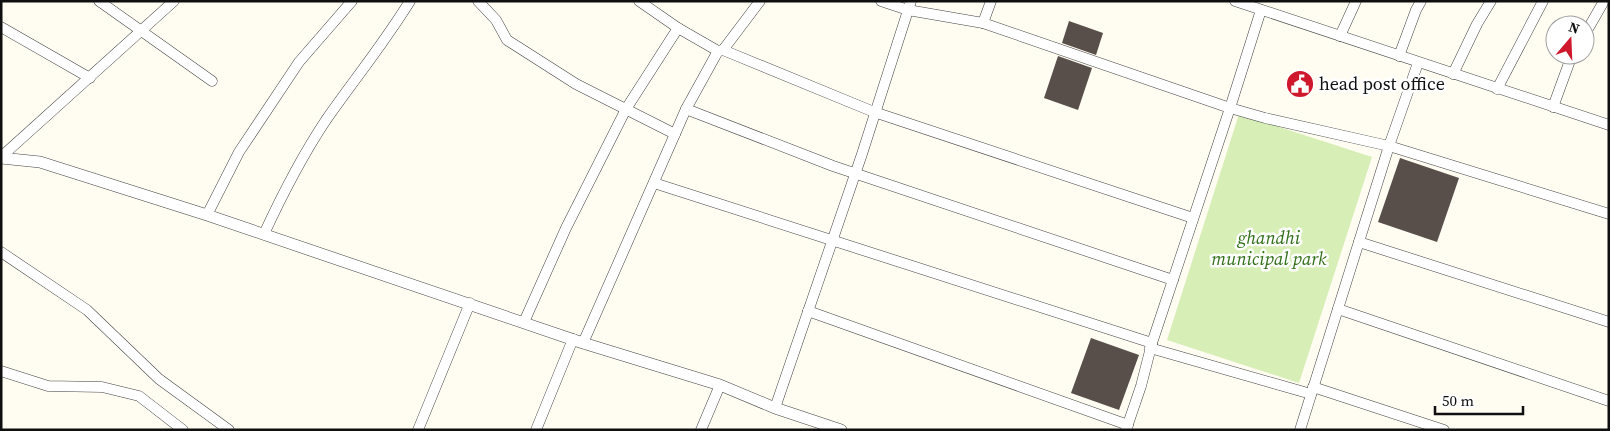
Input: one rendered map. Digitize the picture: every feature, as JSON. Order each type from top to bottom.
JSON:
[{"type":"street","points":[[99,1],[212,81]]},
{"type":"street","points":[[1,158],[174,1]]},
{"type":"street","points":[[207,215],[239,152],[299,62],[352,1]]},
{"type":"street","points":[[264,234],[286,188],[326,121],[385,41],[410,1]]},
{"type":"street","points":[[478,1],[496,20],[507,40],[576,84],[675,134]]},
{"type":"street","points":[[639,1],[678,28],[721,51],[874,112],[1193,218]]},
{"type":"street","points":[[536,430],[654,183],[686,109],[721,51],[760,1]]},
{"type":"street","points":[[881,1],[984,23],[1230,108],[1389,146],[1609,214]]},
{"type":"street","points":[[984,23],[991,1]]},
{"type":"street","points":[[1235,1],[1609,125]]},
{"type":"street","points":[[1340,36],[1356,1]]},
{"type":"street","points":[[1399,56],[1421,1]]},
{"type":"street","points":[[1453,74],[1477,24],[1491,1]]},
{"type":"street","points":[[1497,89],[1543,1]]},
{"type":"street","points":[[1595,17],[1604,1]]},
{"type":"street","points":[[775,408],[856,173],[874,112],[884,91],[909,6]]},
{"type":"street","points":[[808,311],[1127,427],[1141,386],[1151,346],[1230,108],[1260,10]]},
{"type":"street","points":[[1,27],[90,78]]},
{"type":"street","points":[[524,322],[566,228],[626,109],[678,28]]},
{"type":"street","points":[[1300,430],[1389,146],[1418,63]]},
{"type":"street","points":[[1553,107],[1568,65]]},
{"type":"street","points":[[686,109],[856,173],[1173,280]]},
{"type":"street","points":[[1,158],[40,162],[207,215],[578,341],[720,385],[775,408],[841,430]]},
{"type":"street","points":[[654,183],[1151,346],[1312,390],[1444,430]]},
{"type":"street","points":[[1359,242],[1609,322]]},
{"type":"street","points":[[1,252],[87,310],[159,378],[229,430]]},
{"type":"street","points":[[418,430],[470,303]]},
{"type":"street","points":[[1338,309],[1609,401]]},
{"type":"street","points":[[1,371],[48,386],[102,387],[139,396],[183,430]]},
{"type":"street","points":[[701,430],[720,385]]},
{"type":"green space","name":"ghandhi municipal park","points":[[1239,114],[1372,157],[1299,383],[1167,340]]},
{"type":"building","points":[[1069,21],[1103,33],[1096,55],[1062,43]]},
{"type":"building","points":[[1058,56],[1092,68],[1078,110],[1044,98]]},
{"type":"building","points":[[1400,158],[1459,178],[1437,242],[1378,222]]},
{"type":"building","points":[[1091,338],[1139,355],[1119,410],[1071,393]]},
{"type":"place","name":"head post office","points":[[1300,84]]}]
